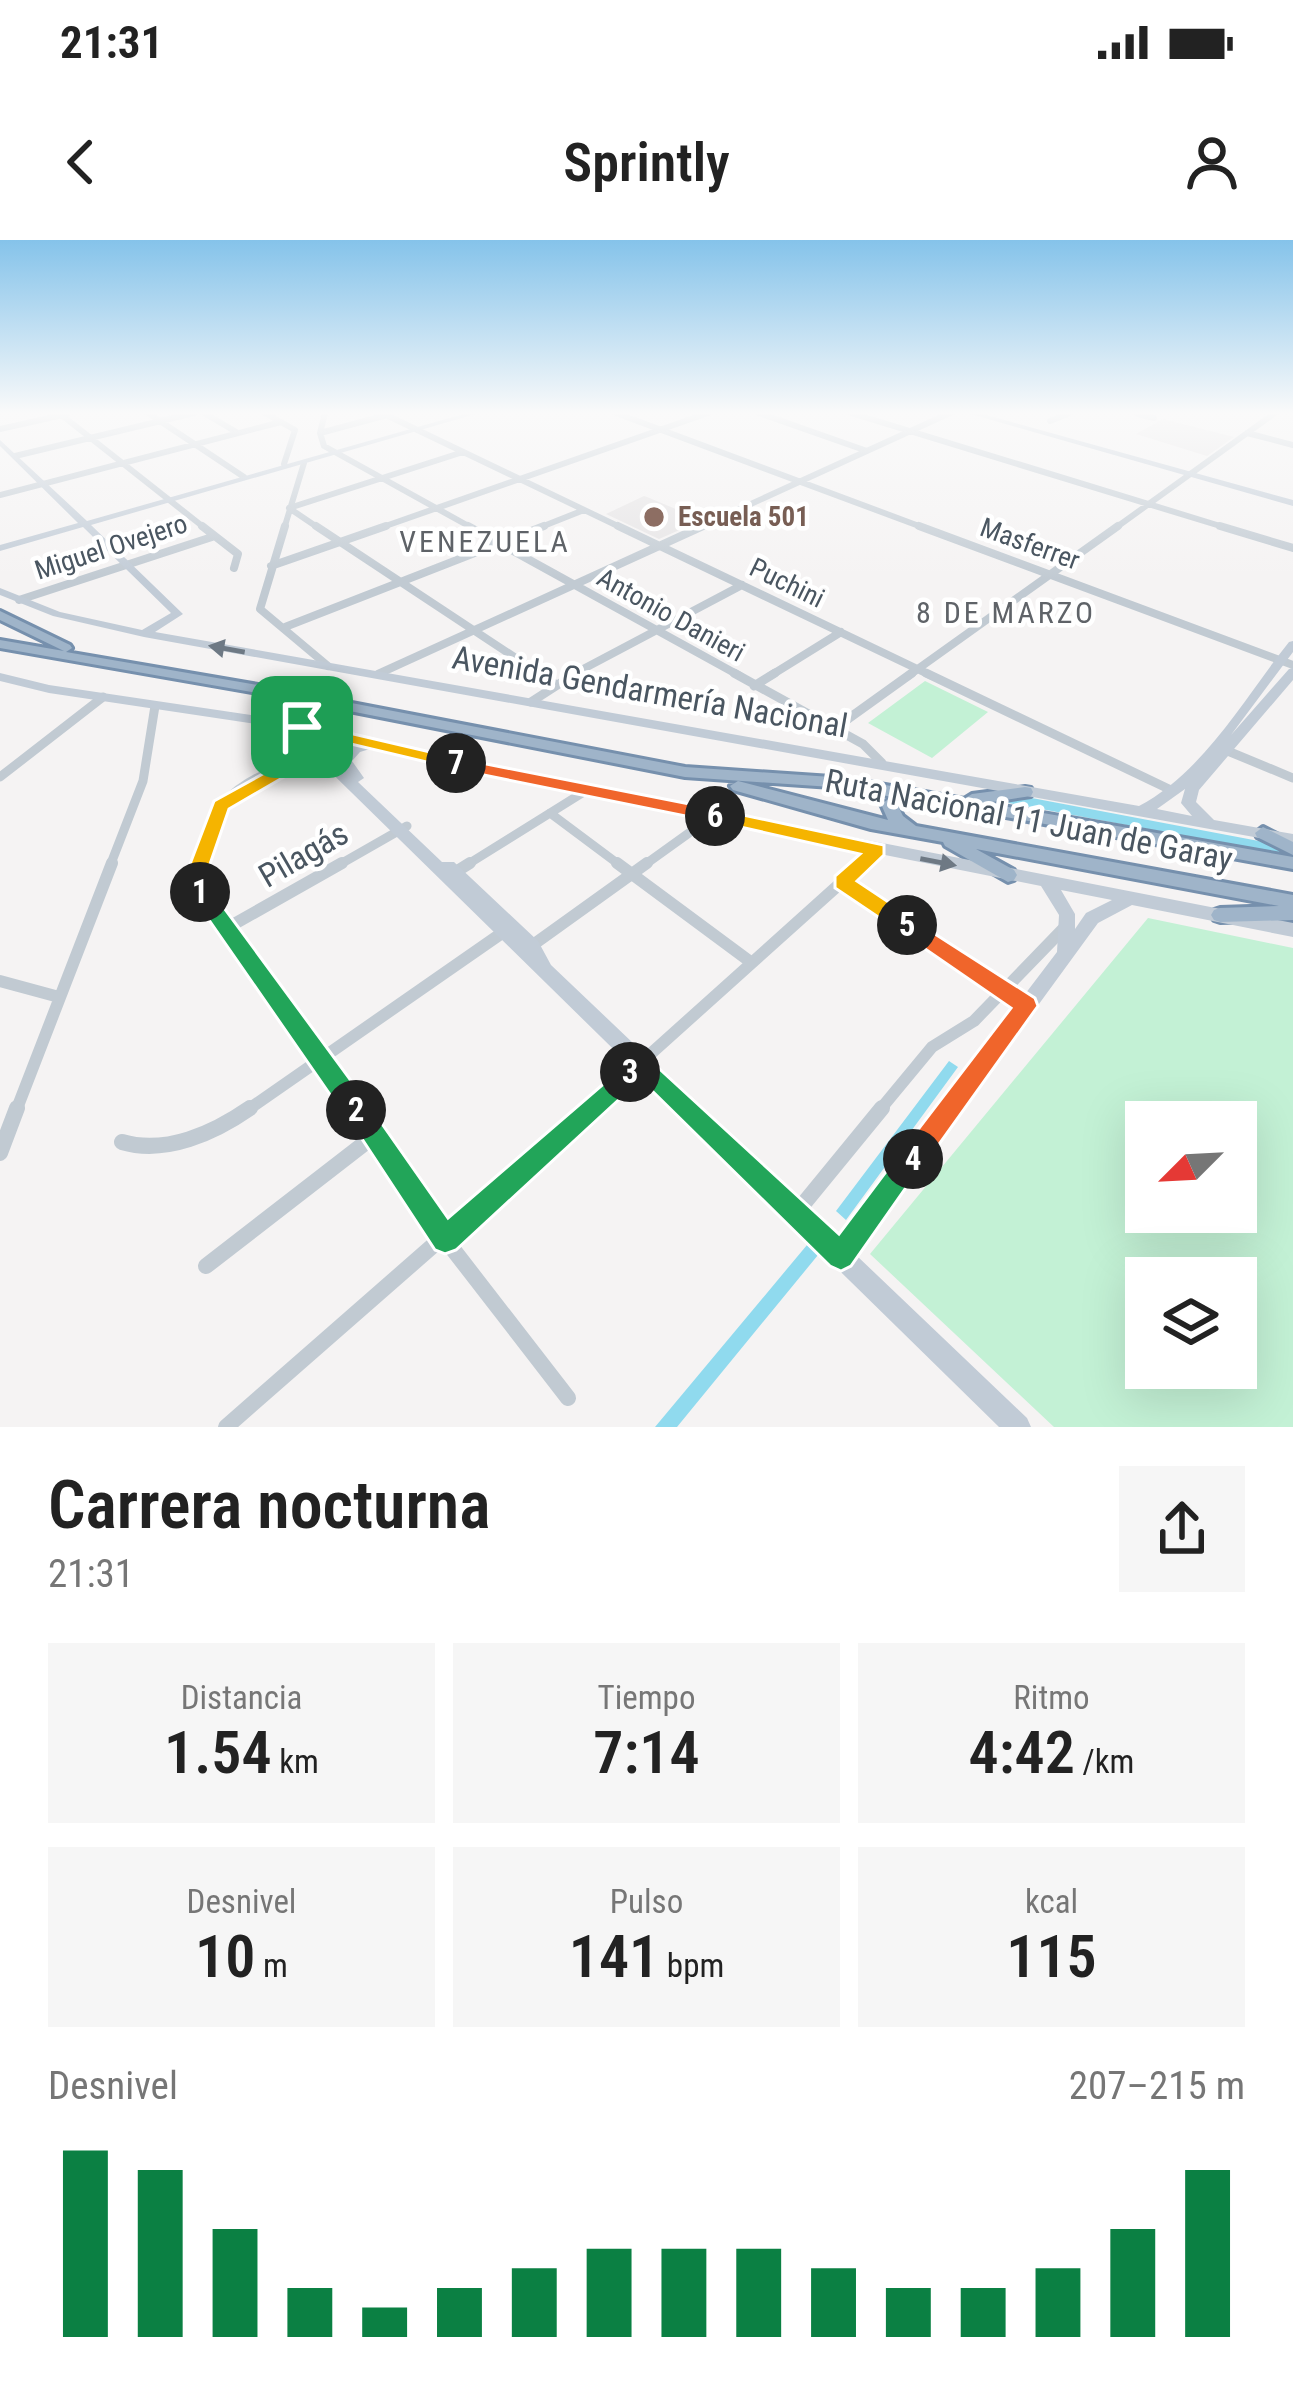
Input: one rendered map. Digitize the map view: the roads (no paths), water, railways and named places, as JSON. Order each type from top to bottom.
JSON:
[{"type":"highway","name":"Ruta Nacional 11 Juan de Garay","points":[[0,616],[89,657]]},
{"type":"highway","name":"Ruta Nacional 11 Juan de Garay","points":[[0,644],[685,772],[911,830],[1293,902]]},
{"type":"highway","name":"Ruta Nacional 11 Juan de Garay","points":[[685,772],[825,781],[917,794],[1293,863]]},
{"type":"highway","points":[[956,801],[1025,792]]},
{"type":"highway","points":[[911,830],[896,820],[890,803],[917,794]]},
{"type":"highway","points":[[1263,833],[1293,849]]},
{"type":"highway","points":[[940,836],[1008,875]]},
{"type":"highway","points":[[1220,915],[1293,913]]},
{"type":"main road","points":[[27,468],[178,614],[144,634]]},
{"type":"main road","points":[[0,546],[269,468]]},
{"type":"main road","points":[[243,476],[279,468]]},
{"type":"main road","points":[[1170,468],[1293,503]]},
{"type":"main road","name":"Avenida Gendarmería Nacional","points":[[0,591],[82,621],[144,634],[1293,839]]},
{"type":"main road","points":[[1211,824],[1190,808],[1188,797],[1288,666],[1293,644]]},
{"type":"main road","points":[[0,677],[302,727],[363,746],[1293,930]]},
{"type":"main road","points":[[302,727],[302,734],[318,752],[1018,1427]]},
{"type":"main road","points":[[363,746],[347,755],[346,768],[402,829]]},
{"type":"main road","points":[[1140,811],[1160,804],[1221,748]]},
{"type":"main road","points":[[451,876],[502,933],[527,950]]},
{"type":"main road","points":[[1047,882],[1067,914],[1064,954]]},
{"type":"main road","points":[[841,1256],[1091,917],[1131,898]]},
{"type":"street","points":[[0,495],[102,468]]},
{"type":"street","points":[[129,468],[238,554],[234,568]]},
{"type":"street","points":[[231,468],[243,476]]},
{"type":"street","points":[[302,468],[260,609],[328,666]]},
{"type":"street","name":"Antonio Danieri","points":[[365,468],[862,744],[882,763]]},
{"type":"street","points":[[289,508],[412,468]]},
{"type":"street","name":"Puchini","points":[[498,468],[1173,791]]},
{"type":"street","points":[[272,566],[551,468]]},
{"type":"street","name":"Masferrer","points":[[765,468],[1288,666]]},
{"type":"street","points":[[378,674],[828,468]]},
{"type":"street","points":[[1032,468],[1293,548]]},
{"type":"street","points":[[834,729],[1198,468]]},
{"type":"street","points":[[289,508],[555,684]]},
{"type":"street","points":[[285,627],[584,510]]},
{"type":"street","name":"Miguel Ovejero","points":[[20,600],[215,536]]},
{"type":"street","points":[[530,702],[555,684],[742,585]]},
{"type":"street","points":[[754,686],[841,632]]},
{"type":"street","points":[[0,777],[103,697]]},
{"type":"street","points":[[0,1153],[143,781],[155,706]]},
{"type":"street","points":[[363,746],[296,759],[221,805],[197,879],[226,928],[445,1239],[568,1398]]},
{"type":"street","points":[[1221,748],[1293,778]]},
{"type":"street","points":[[451,876],[587,790]]},
{"type":"street","points":[[550,813],[752,962]]},
{"type":"street","points":[[527,950],[714,815]]},
{"type":"street","name":"Pilagás","points":[[226,928],[402,829]]},
{"type":"street","points":[[226,1427],[445,1239],[877,850]]},
{"type":"street","points":[[843,882],[1027,1006]]},
{"type":"street","points":[[796,1213],[932,1047],[974,1021],[1066,926]]},
{"type":"street","points":[[122,1142],[134,1148],[207,1133],[502,933]]},
{"type":"street","points":[[0,981],[59,998]]},
{"type":"street","points":[[206,1266],[374,1136]]},
{"type":"water","points":[[949,1061],[958,1067],[846,1220],[836,1211]]},
{"type":"water","points":[[807,1245],[818,1255],[677,1427],[655,1427]]},
{"type":"waterway","points":[[1007,798],[1293,852]]},
{"type":"place","name":"Escuela 501","points":[[654,517]]},
{"type":"district","name":"VENEZUELA","points":[[485,542]]},
{"type":"district","name":"8 DE MARZO","points":[[1006,613]]}]
